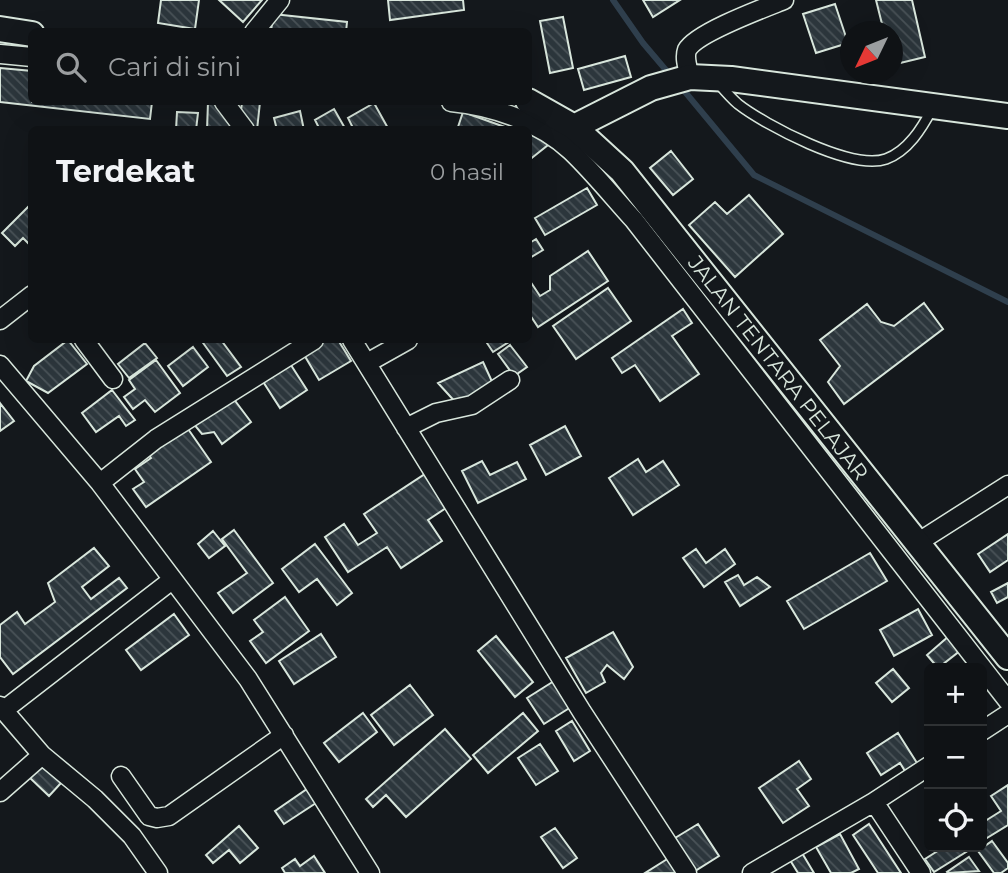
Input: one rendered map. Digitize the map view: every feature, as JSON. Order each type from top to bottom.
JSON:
[{"type":"main road","points":[[0,29],[28,33]]},
{"type":"main road","points":[[574,127],[651,88],[690,77],[731,79],[1008,116]]},
{"type":"main road","name":"JALAN TENTARA PELAJAR","points":[[532,103],[574,127],[622,171],[1008,657]]},
{"type":"street","points":[[257,28],[281,0]]},
{"type":"street","points":[[690,77],[686,56],[688,48],[716,29],[784,0]]},
{"type":"street","points":[[0,54],[28,57]]},
{"type":"street","points":[[226,105],[242,126]]},
{"type":"street","points":[[479,105],[533,124],[570,150],[634,220],[1008,701]]},
{"type":"street","points":[[0,320],[28,298]]},
{"type":"street","points":[[86,343],[113,379]]},
{"type":"street","points":[[100,483],[156,439],[309,343]]},
{"type":"street","points":[[354,343],[582,712],[687,873]]},
{"type":"street","points":[[367,363],[403,343]]},
{"type":"street","points":[[0,365],[100,483],[248,679],[370,873]]},
{"type":"street","points":[[405,428],[436,414],[472,405],[510,380]]},
{"type":"street","points":[[917,543],[1008,485]]},
{"type":"street","points":[[158,873],[123,827],[95,799],[42,755],[2,708],[172,580]]},
{"type":"street","points":[[987,728],[1008,714]]},
{"type":"street","points":[[121,776],[149,816],[169,816],[284,735]]},
{"type":"street","points":[[0,792],[42,755]]},
{"type":"street","points":[[752,873],[874,802],[924,769]]},
{"type":"street","points":[[874,802],[921,873]]},
{"type":"lane","points":[[714,79],[736,102],[763,122],[851,160],[885,159],[902,149],[920,132],[933,107]]},
{"type":"building","points":[[161,0],[199,0],[195,28],[158,23]]},
{"type":"building","points":[[219,0],[262,0],[243,22]]},
{"type":"building","points":[[388,0],[463,0],[464,10],[390,20]]},
{"type":"building","points":[[643,0],[680,0],[653,17]]},
{"type":"building","points":[[876,0],[912,0],[925,57],[903,62],[903,21],[881,21]]},
{"type":"building","points":[[835,4],[841,21],[840,46],[816,53],[803,14]]},
{"type":"building","points":[[273,14],[347,22],[346,28],[271,28]]},
{"type":"building","points":[[563,17],[573,68],[550,73],[540,21]]},
{"type":"building","points":[[625,56],[631,77],[584,90],[578,69]]},
{"type":"building","points":[[0,68],[28,71],[28,105],[152,105],[150,119],[0,102]]},
{"type":"building","points":[[208,105],[234,105],[233,126],[207,126]]},
{"type":"building","points":[[242,105],[260,105],[257,126],[239,126]]},
{"type":"building","points":[[375,105],[387,126],[352,126],[348,118]]},
{"type":"building","points":[[334,109],[344,126],[318,126],[315,120]]},
{"type":"building","points":[[300,111],[303,126],[276,126],[274,118]]},
{"type":"building","points":[[177,112],[198,113],[196,126],[176,126]]},
{"type":"building","points":[[463,112],[502,126],[458,126]]},
{"type":"building","points":[[536,129],[548,145],[532,158],[532,132]]},
{"type":"building","points":[[671,151],[693,179],[673,195],[650,168]]},
{"type":"building","points":[[587,188],[597,205],[545,235],[535,218]]},
{"type":"building","points":[[749,195],[783,234],[735,277],[689,225],[715,202],[727,214]]},
{"type":"building","points":[[28,207],[28,243],[23,238],[15,246],[2,233]]},
{"type":"building","points":[[536,239],[543,250],[532,257],[532,242]]},
{"type":"building","points":[[588,251],[608,281],[538,327],[532,318],[532,284],[540,296],[550,290],[550,276]]},
{"type":"building","points":[[608,288],[631,321],[576,359],[553,326]]},
{"type":"building","points":[[924,303],[943,329],[844,404],[828,382],[840,366],[820,340],[867,304],[881,322],[894,326]]},
{"type":"building","points":[[683,309],[692,323],[672,336],[699,374],[660,401],[635,365],[622,373],[612,358]]},
{"type":"building","points":[[64,343],[70,343],[87,364],[48,393],[26,381],[34,366]]},
{"type":"building","points":[[145,343],[157,358],[129,378],[118,364]]},
{"type":"building","points":[[203,343],[223,343],[241,367],[227,376]]},
{"type":"building","points":[[321,343],[340,343],[351,361],[319,380],[303,353]]},
{"type":"building","points":[[487,343],[507,343],[493,352]]},
{"type":"building","points":[[510,345],[527,367],[514,376],[498,354]]},
{"type":"building","points":[[193,347],[208,367],[183,386],[168,366]]},
{"type":"building","points":[[156,360],[180,393],[155,412],[145,400],[133,409],[124,397],[135,389],[129,380]]},
{"type":"building","points":[[289,362],[307,390],[280,408],[262,380]]},
{"type":"building","points":[[483,362],[495,388],[458,405],[438,383]]},
{"type":"building","points":[[112,390],[135,420],[126,426],[119,416],[96,432],[82,413]]},
{"type":"building","points":[[230,394],[251,422],[222,444],[214,432],[202,434],[192,422]]},
{"type":"building","points":[[0,403],[14,421],[0,431]]},
{"type":"building","points":[[186,426],[211,462],[146,507],[133,489],[144,482],[135,469],[151,458],[147,453]]},
{"type":"building","points":[[565,426],[581,456],[546,475],[530,445]]},
{"type":"building","points":[[638,459],[646,472],[663,461],[679,485],[633,515],[609,478]]},
{"type":"building","points":[[482,461],[490,475],[517,462],[526,479],[478,503],[462,471]]},
{"type":"building","points":[[428,472],[449,506],[428,520],[442,541],[401,568],[387,547],[348,572],[325,537],[344,524],[358,545],[377,533],[364,514]]},
{"type":"building","points":[[234,530],[273,583],[233,613],[218,593],[247,573],[222,539]]},
{"type":"building","points":[[213,531],[225,546],[209,558],[198,544]]},
{"type":"building","points":[[1008,534],[1008,560],[990,572],[978,554]]},
{"type":"building","points":[[315,544],[352,593],[337,605],[317,579],[299,592],[282,569]]},
{"type":"building","points":[[94,548],[109,566],[82,587],[91,599],[119,578],[127,588],[13,674],[0,657],[0,625],[17,612],[25,624],[55,602],[48,583]]},
{"type":"building","points":[[696,549],[706,563],[725,549],[735,564],[704,587],[683,558]]},
{"type":"building","points":[[870,553],[887,581],[804,629],[787,601]]},
{"type":"building","points":[[738,575],[744,585],[757,577],[770,587],[740,606],[725,582]]},
{"type":"building","points":[[1008,583],[1008,597],[997,603],[991,592]]},
{"type":"building","points":[[285,597],[309,631],[266,663],[250,641],[263,632],[254,620]]},
{"type":"building","points":[[918,609],[932,635],[894,656],[880,630]]},
{"type":"building","points":[[174,614],[189,635],[141,670],[126,650]]},
{"type":"building","points":[[613,632],[633,667],[624,679],[607,665],[601,673],[605,682],[586,693],[566,658]]},
{"type":"building","points":[[321,634],[336,657],[294,684],[279,661]]},
{"type":"building","points":[[496,636],[533,682],[515,697],[478,651]]},
{"type":"building","points":[[949,636],[961,650],[944,663],[934,663],[927,655]]},
{"type":"building","points":[[893,669],[909,688],[892,702],[876,683]]},
{"type":"building","points":[[554,681],[571,707],[544,724],[527,698]]},
{"type":"building","points":[[410,685],[433,715],[394,745],[371,715]]},
{"type":"building","points":[[363,713],[377,732],[339,762],[324,743]]},
{"type":"building","points":[[523,713],[538,731],[488,773],[473,755]]},
{"type":"building","points":[[572,721],[590,751],[574,761],[556,731]]},
{"type":"building","points":[[445,729],[471,759],[406,817],[386,795],[373,807],[366,799]]},
{"type":"building","points":[[898,733],[917,763],[905,771],[900,763],[881,775],[867,753]]},
{"type":"building","points":[[540,744],[558,771],[536,785],[518,758]]},
{"type":"building","points":[[799,761],[811,779],[797,789],[809,806],[783,823],[759,788]]},
{"type":"building","points":[[42,764],[61,783],[49,796],[29,777]]},
{"type":"building","points":[[1008,785],[1008,825],[987,838],[987,820],[1001,811],[991,796]]},
{"type":"building","points":[[307,789],[316,803],[284,824],[275,811]]},
{"type":"building","points":[[698,824],[719,856],[695,871],[675,838]]},
{"type":"building","points":[[869,824],[901,873],[878,873],[853,835]]},
{"type":"building","points":[[239,826],[258,848],[240,863],[229,850],[213,863],[206,855]]},
{"type":"building","points":[[555,828],[577,858],[563,868],[541,837]]},
{"type":"building","points":[[840,834],[859,869],[851,873],[831,873],[816,847]]},
{"type":"building","points":[[992,841],[1008,863],[1008,868],[1001,873],[994,873],[979,852],[987,852],[987,845]]},
{"type":"building","points":[[936,852],[966,852],[934,872],[925,859]]},
{"type":"building","points":[[802,853],[814,873],[798,873],[790,860]]},
{"type":"building","points":[[314,856],[325,873],[285,873],[282,868],[295,859],[300,866]]},
{"type":"building","points":[[672,856],[683,873],[645,873]]},
{"type":"building","points":[[969,857],[979,871],[947,872]]},
{"type":"waterway","points":[[613,0],[643,43],[671,76]]},
{"type":"waterway","points":[[681,87],[754,175],[1008,302]]}]
